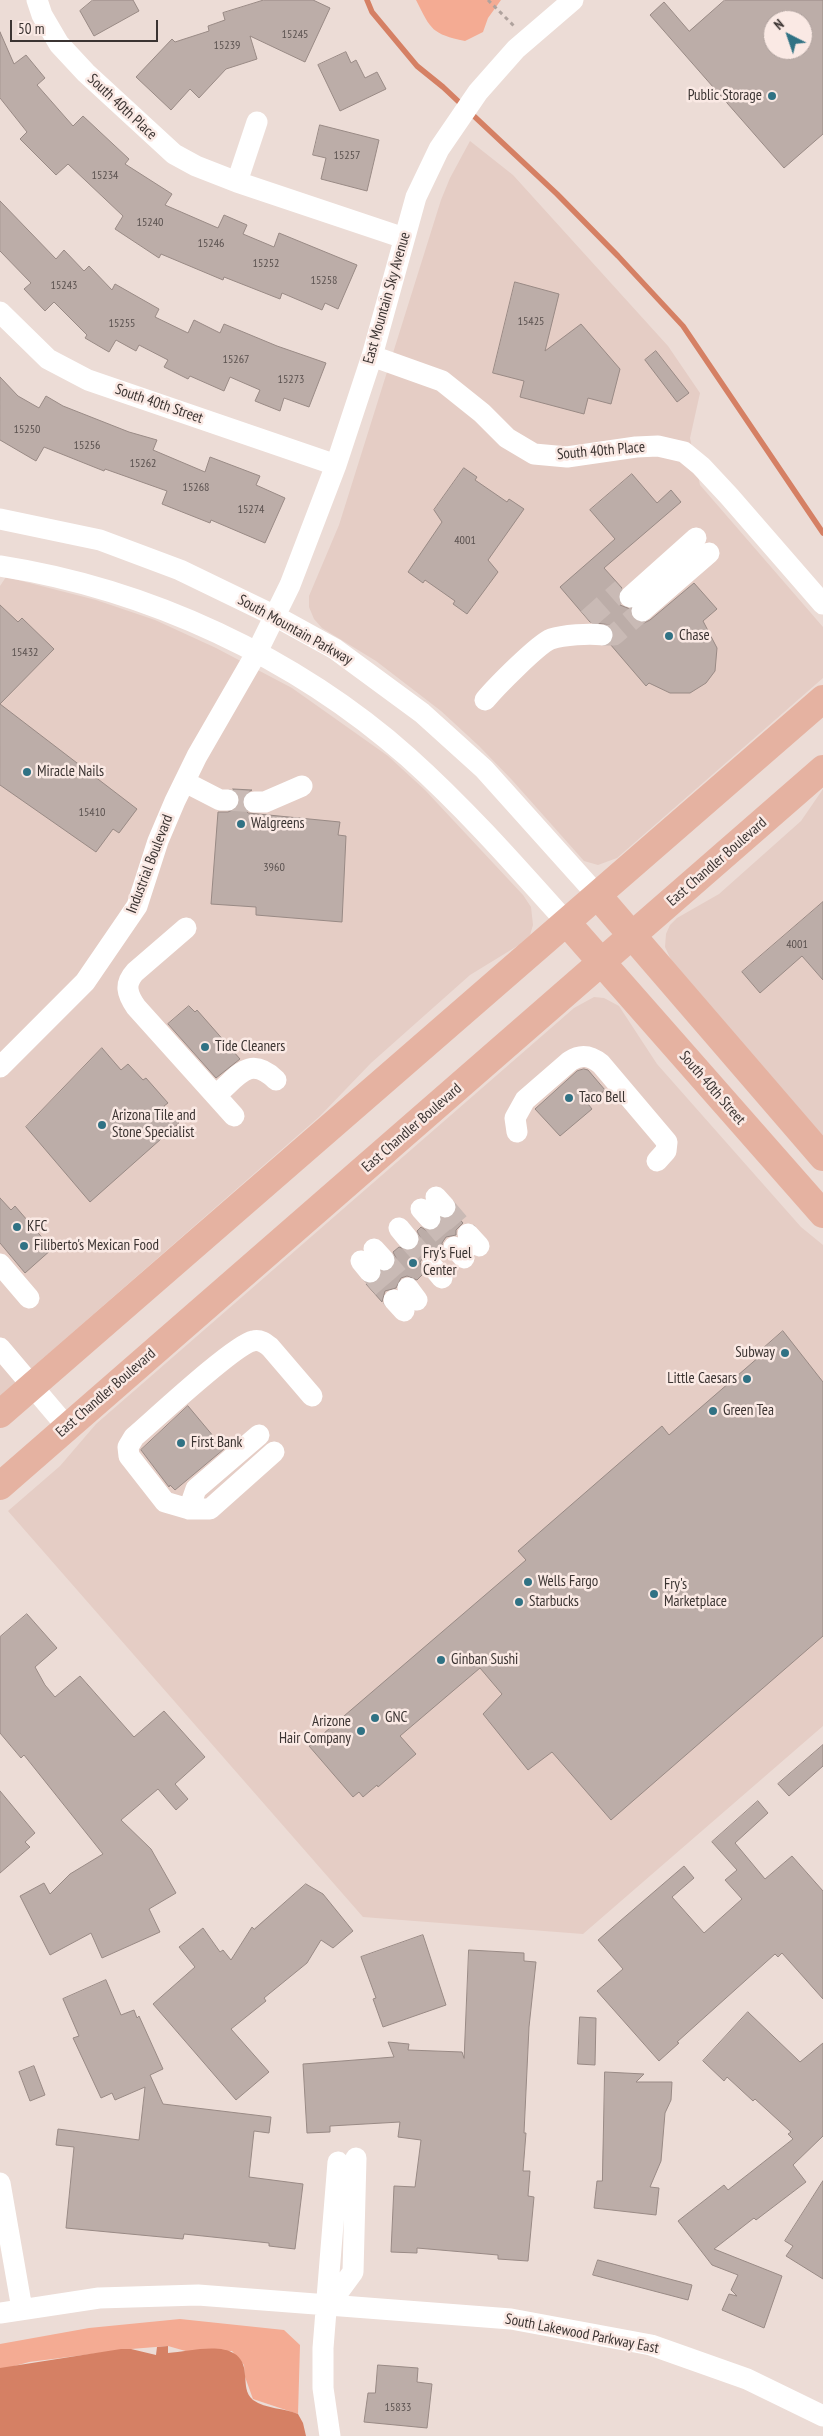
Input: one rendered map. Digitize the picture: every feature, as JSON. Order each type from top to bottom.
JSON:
[{"type":"main road","points":[[0,1414],[567,924],[823,699]]},
{"type":"main road","name":"East Chandler Boulevard","points":[[0,1486],[823,769]]},
{"type":"main road","points":[[598,896],[823,1157]]},
{"type":"main road","name":"South 40th Street","points":[[567,924],[823,1214]]},
{"type":"street","name":"South 40th Place","points":[[37,0],[42,15],[60,44],[86,73],[174,154],[196,166],[237,182],[404,238]]},
{"type":"street","name":"East Mountain Sky Avenue","points":[[261,644],[276,616],[336,465],[372,356],[416,197],[439,149],[478,92],[528,39],[572,0]]},
{"type":"street","points":[[237,182],[257,122]]},
{"type":"street","name":"South 40th Street","points":[[0,312],[48,359],[88,380],[336,465]]},
{"type":"street","name":"South 40th Place","points":[[372,356],[442,381],[507,438],[534,454],[567,458],[636,447],[658,446],[684,452],[702,466],[823,604]]},
{"type":"street","name":"South Mountain Parkway","points":[[0,519],[100,540],[180,570],[276,616],[335,649],[391,689],[448,735],[502,788],[598,896]]},
{"type":"street","points":[[633,600],[700,542],[633,600]]},
{"type":"street","points":[[0,566],[102,589],[261,644],[406,756],[477,824],[567,924]]},
{"type":"street","points":[[485,700],[499,683],[550,639],[567,637],[593,629]]},
{"type":"street","name":"Industrial Boulevard","points":[[0,1067],[85,982],[121,932],[137,906],[149,874],[158,840],[185,782],[261,644]]},
{"type":"street","points":[[185,782],[220,800],[228,800]]},
{"type":"street","points":[[254,802],[265,802],[302,786]]},
{"type":"street","points":[[186,928],[135,972],[129,979],[127,987],[130,998],[136,1007],[234,1116]]},
{"type":"street","points":[[517,1132],[515,1118],[525,1100],[577,1056],[594,1058],[667,1142],[666,1151],[657,1161]]},
{"type":"street","points":[[216,1095],[248,1067],[258,1067],[266,1070],[276,1080]]},
{"type":"street","points":[[0,1264],[29,1298]]},
{"type":"street","points":[[267,1444],[196,1489],[189,1509],[166,1502],[129,1456],[128,1447],[134,1437],[245,1343],[255,1340],[263,1342],[270,1347],[312,1396]]},
{"type":"street","points":[[0,1348],[67,1427]]},
{"type":"street","points":[[330,2436],[323,2388],[323,2348],[328,2306],[344,2220],[347,2160]]},
{"type":"street","points":[[0,2183],[22,2310]]},
{"type":"street","name":"South Lakewood Parkway East","points":[[0,2313],[100,2298],[198,2295],[511,2319],[651,2345],[747,2379],[823,2416]]},
{"type":"path","points":[[488,0],[528,39]]},
{"type":"shaded area","points":[[416,0],[501,0],[488,18],[483,32],[465,41],[446,36],[434,29],[425,18]]},
{"type":"shaded area","points":[[470,141],[513,175],[668,346],[700,393],[690,438],[700,485],[823,627],[823,678],[617,858],[598,865],[584,861],[512,780],[441,711],[376,661],[322,628],[314,619],[309,607],[309,596],[339,525],[441,200],[450,178]]},
{"type":"shaded area","points":[[6,577],[96,600],[155,620],[216,648],[292,688],[388,756],[425,790],[523,895],[531,907],[533,925],[530,935],[519,945],[470,975],[371,1063],[320,1116],[0,1396],[0,586]]},
{"type":"shaded area","points":[[823,789],[823,1140],[672,962],[665,947],[666,934],[670,925],[677,918],[719,894],[801,821]]},
{"type":"shaded area","points":[[594,997],[604,998],[619,1006],[657,1064],[801,1227],[823,1245],[823,1726],[583,1934],[363,1917],[8,1511],[60,1466],[96,1424],[574,1008]]},
{"type":"shaded area","points":[[180,2319],[284,2330],[300,2345],[298,2414],[253,2399],[245,2377],[244,2365],[232,2351],[189,2352],[168,2346],[131,2349],[29,2362],[0,2370],[0,2344],[89,2328]]},
{"type":"shaded area","points":[[168,2346],[168,2353],[216,2349],[227,2350],[236,2355],[242,2363],[246,2388],[250,2397],[258,2403],[298,2414],[303,2423],[306,2436],[0,2436],[0,2368],[121,2349],[131,2349],[156,2355],[157,2347]]},
{"type":"building","points":[[93,0],[133,0],[139,11],[94,36],[80,11]]},
{"type":"building","points":[[264,0],[313,0],[330,8],[305,62],[250,36],[257,59],[226,69],[199,98],[190,89],[171,110],[136,77],[172,39],[175,42],[209,31],[208,26],[225,20],[223,13]]},
{"type":"building","name":"Public Storage","points":[[725,0],[823,0],[823,134],[784,168],[650,15],[664,2],[689,31]]},
{"type":"building","points":[[0,32],[14,64],[26,55],[45,78],[37,85],[73,126],[83,116],[129,159],[125,164],[172,194],[165,205],[218,228],[224,215],[247,225],[243,234],[274,247],[279,233],[357,265],[338,309],[325,303],[322,310],[282,293],[280,299],[224,277],[223,280],[161,254],[159,258],[115,229],[123,216],[68,164],[56,175],[20,139],[27,132],[0,98]]},
{"type":"building","points":[[346,52],[351,63],[356,60],[365,78],[377,72],[386,89],[340,111],[318,65]]},
{"type":"building","points":[[320,125],[379,140],[367,191],[321,179],[326,158],[313,155]]},
{"type":"building","points":[[0,201],[56,259],[64,250],[84,271],[89,266],[112,290],[115,284],[159,309],[155,317],[188,333],[194,320],[220,333],[224,324],[277,346],[326,363],[309,407],[284,398],[280,411],[255,401],[260,390],[230,377],[224,391],[190,376],[188,379],[164,367],[168,360],[139,345],[136,351],[116,340],[109,352],[85,338],[87,335],[54,302],[45,311],[24,289],[31,283],[0,251]]},
{"type":"building","points":[[515,282],[559,294],[545,351],[581,324],[620,369],[611,404],[588,398],[584,414],[520,397],[524,381],[493,373]]},
{"type":"building","points":[[656,351],[689,393],[677,402],[645,360]]},
{"type":"building","points":[[0,377],[18,396],[39,408],[46,396],[63,406],[129,432],[157,440],[153,450],[205,472],[210,457],[260,476],[256,485],[285,498],[265,543],[211,520],[210,523],[162,504],[167,491],[105,469],[104,471],[44,447],[36,461],[0,440]]},
{"type":"building","points":[[464,468],[477,477],[475,480],[507,502],[509,499],[524,509],[488,560],[498,572],[467,614],[453,604],[455,601],[425,580],[423,583],[408,572],[442,522],[434,510]]},
{"type":"building","points":[[632,474],[657,503],[671,490],[681,502],[604,568],[622,588],[618,594],[620,605],[630,609],[632,619],[637,623],[644,623],[650,620],[694,583],[717,609],[703,621],[717,648],[715,671],[706,683],[690,693],[670,693],[649,683],[646,686],[610,644],[614,636],[610,625],[590,622],[560,587],[615,539],[590,510]]},
{"type":"building","points":[[0,605],[18,622],[22,618],[54,649],[0,704]]},
{"type":"building","points":[[0,704],[137,809],[119,833],[113,829],[96,852],[0,785]]},
{"type":"building","name":"Walgreens","points":[[233,789],[252,790],[243,795],[243,808],[248,813],[340,822],[338,835],[346,836],[342,922],[256,915],[256,907],[211,904],[218,812],[228,812],[239,807],[239,794]]},
{"type":"building","points":[[823,902],[823,980],[802,956],[760,993],[742,972]]},
{"type":"building","name":"Tide Cleaners","points":[[189,1006],[195,1012],[197,1010],[240,1059],[216,1078],[168,1024]]},
{"type":"building","name":"Arizona Tile and Stone Specialist","points":[[102,1048],[121,1070],[128,1064],[143,1080],[146,1078],[168,1103],[164,1106],[179,1123],[90,1202],[26,1127]]},
{"type":"building","name":"Taco Bell","points":[[588,1070],[605,1090],[588,1104],[592,1109],[560,1136],[535,1109],[577,1071]]},
{"type":"building","name":"KFC","points":[[0,1198],[11,1210],[15,1206],[52,1249],[25,1273],[0,1243]]},
{"type":"building","points":[[455,1214],[463,1223],[456,1230],[456,1235],[446,1237],[442,1243],[444,1255],[441,1258],[436,1254],[424,1256],[420,1262],[423,1274],[417,1280],[407,1276],[401,1278],[396,1288],[385,1291],[382,1302],[366,1284],[378,1282],[382,1272],[393,1269],[396,1258],[393,1252],[399,1247],[410,1251],[416,1248],[420,1237],[417,1231],[421,1227],[427,1231],[433,1231],[439,1228],[442,1219],[448,1219]]},
{"type":"building","name":"Fry's Marketplace","points":[[783,1331],[823,1382],[823,1636],[611,1820],[552,1752],[528,1770],[483,1714],[502,1694],[480,1668],[400,1736],[416,1754],[378,1787],[377,1785],[363,1797],[359,1792],[353,1797],[309,1746],[526,1560],[518,1551],[662,1426],[669,1435],[760,1356],[758,1353]]},
{"type":"building","name":"First Bank","points":[[188,1406],[224,1449],[175,1490],[170,1485],[169,1487],[141,1450]]},
{"type":"building","points":[[27,1614],[57,1648],[35,1667],[45,1685],[55,1697],[80,1676],[134,1737],[164,1711],[205,1757],[175,1784],[188,1799],[176,1810],[158,1789],[121,1820],[151,1849],[176,1893],[149,1909],[160,1932],[102,1958],[91,1933],[50,1955],[20,1896],[44,1883],[50,1894],[70,1874],[103,1854],[24,1755],[21,1758],[0,1733],[0,1637]]},
{"type":"building","points":[[823,1745],[823,1766],[789,1796],[778,1784]]},
{"type":"building","points":[[0,1791],[35,1833],[25,1842],[30,1847],[0,1873]]},
{"type":"building","points":[[758,1801],[768,1813],[735,1843],[765,1879],[792,1856],[823,1891],[823,1999],[782,1953],[778,1957],[775,1954],[677,2042],[679,2043],[659,2061],[597,1991],[623,1969],[598,1940],[684,1866],[694,1878],[672,1897],[704,1933],[742,1899],[725,1880],[737,1870],[712,1842]]},
{"type":"building","points":[[306,1884],[323,1894],[353,1931],[333,1948],[321,1940],[307,1963],[264,1998],[266,2001],[231,2029],[269,2072],[236,2100],[153,2004],[195,1967],[179,1947],[203,1928],[220,1952],[223,1950],[231,1960],[252,1927],[254,1929]]},
{"type":"building","points":[[423,1935],[446,2005],[383,2027],[373,1999],[376,1998],[361,1957]]},
{"type":"building","points":[[469,1950],[524,1953],[524,1961],[536,1962],[529,2027],[524,2133],[526,2133],[523,2171],[530,2171],[528,2196],[534,2197],[528,2261],[498,2259],[498,2255],[417,2248],[417,2253],[391,2252],[394,2186],[415,2187],[421,2140],[398,2137],[400,2122],[330,2126],[330,2132],[307,2133],[303,2064],[394,2057],[388,2042],[409,2044],[408,2050],[462,2052],[464,2058]]},
{"type":"building","points":[[106,1980],[121,2015],[134,2010],[137,2018],[139,2016],[163,2069],[150,2075],[163,2104],[271,2117],[269,2133],[254,2131],[249,2177],[303,2184],[295,2249],[269,2246],[269,2243],[184,2234],[183,2239],[66,2228],[74,2147],[56,2145],[58,2129],[139,2140],[145,2087],[115,2100],[112,2093],[101,2098],[73,2038],[79,2036],[63,1999]]},
{"type":"building","points":[[748,2012],[800,2062],[823,2043],[823,2136],[793,2165],[806,2182],[756,2220],[754,2218],[714,2249],[782,2276],[764,2328],[722,2310],[729,2294],[737,2296],[731,2290],[738,2275],[712,2265],[678,2221],[724,2185],[728,2190],[793,2139],[788,2134],[791,2132],[755,2099],[753,2101],[727,2077],[724,2081],[703,2061]]},
{"type":"building","points":[[580,2017],[596,2018],[595,2065],[578,2064]]},
{"type":"building","points":[[34,2066],[45,2095],[30,2101],[19,2072]]},
{"type":"building","points":[[605,2072],[644,2074],[636,2082],[672,2082],[671,2100],[665,2113],[661,2161],[650,2187],[659,2188],[656,2215],[594,2208],[597,2181],[602,2181]]},
{"type":"building","points":[[823,2181],[823,2279],[786,2256],[793,2246],[785,2241]]},
{"type":"building","points":[[598,2260],[692,2285],[688,2300],[593,2275]]},
{"type":"building","points":[[378,2365],[418,2368],[417,2382],[432,2384],[427,2428],[364,2422],[368,2393],[375,2393]]},
{"type":"waterway","points":[[367,0],[372,12],[417,66],[443,87],[557,194],[683,326],[823,533]]},
{"type":"tunnel","points":[[588,619],[622,589]]},
{"type":"tunnel","points":[[602,635],[614,635],[642,611]]},
{"type":"tunnel","points":[[228,800],[254,802]]},
{"type":"tunnel","points":[[445,1207],[468,1234]]},
{"type":"tunnel","points":[[430,1219],[454,1247]]},
{"type":"tunnel","points":[[408,1239],[432,1266]]},
{"type":"tunnel","points":[[384,1260],[408,1288]]},
{"type":"tunnel","points":[[370,1272],[394,1300]]},
{"type":"place","name":"Public Storage","points":[[772,96]]},
{"type":"place","name":"Chase","points":[[669,636]]},
{"type":"place","name":"Miracle Nails","points":[[27,772]]},
{"type":"place","name":"Walgreens","points":[[241,824]]},
{"type":"place","name":"Tide Cleaners","points":[[205,1047]]},
{"type":"place","name":"Taco Bell","points":[[569,1098]]},
{"type":"place","name":"Arizona Tile and Stone Specialist","points":[[102,1125]]},
{"type":"place","name":"KFC","points":[[17,1227]]},
{"type":"place","name":"Filiberto's Mexican Food","points":[[24,1246]]},
{"type":"place","name":"Fry's Fuel Center","points":[[413,1263]]},
{"type":"place","name":"Subway","points":[[785,1353]]},
{"type":"place","name":"Little Caesars","points":[[747,1379]]},
{"type":"place","name":"Green Tea","points":[[713,1411]]},
{"type":"place","name":"First Bank","points":[[181,1443]]},
{"type":"place","name":"Wells Fargo","points":[[528,1582]]},
{"type":"place","name":"Fry's Marketplace","points":[[654,1594]]},
{"type":"place","name":"Starbucks","points":[[519,1602]]},
{"type":"place","name":"Ginban Sushi","points":[[441,1660]]},
{"type":"place","name":"GNC","points":[[375,1718]]},
{"type":"place","name":"Arizone Hair Company","points":[[361,1731]]}]
